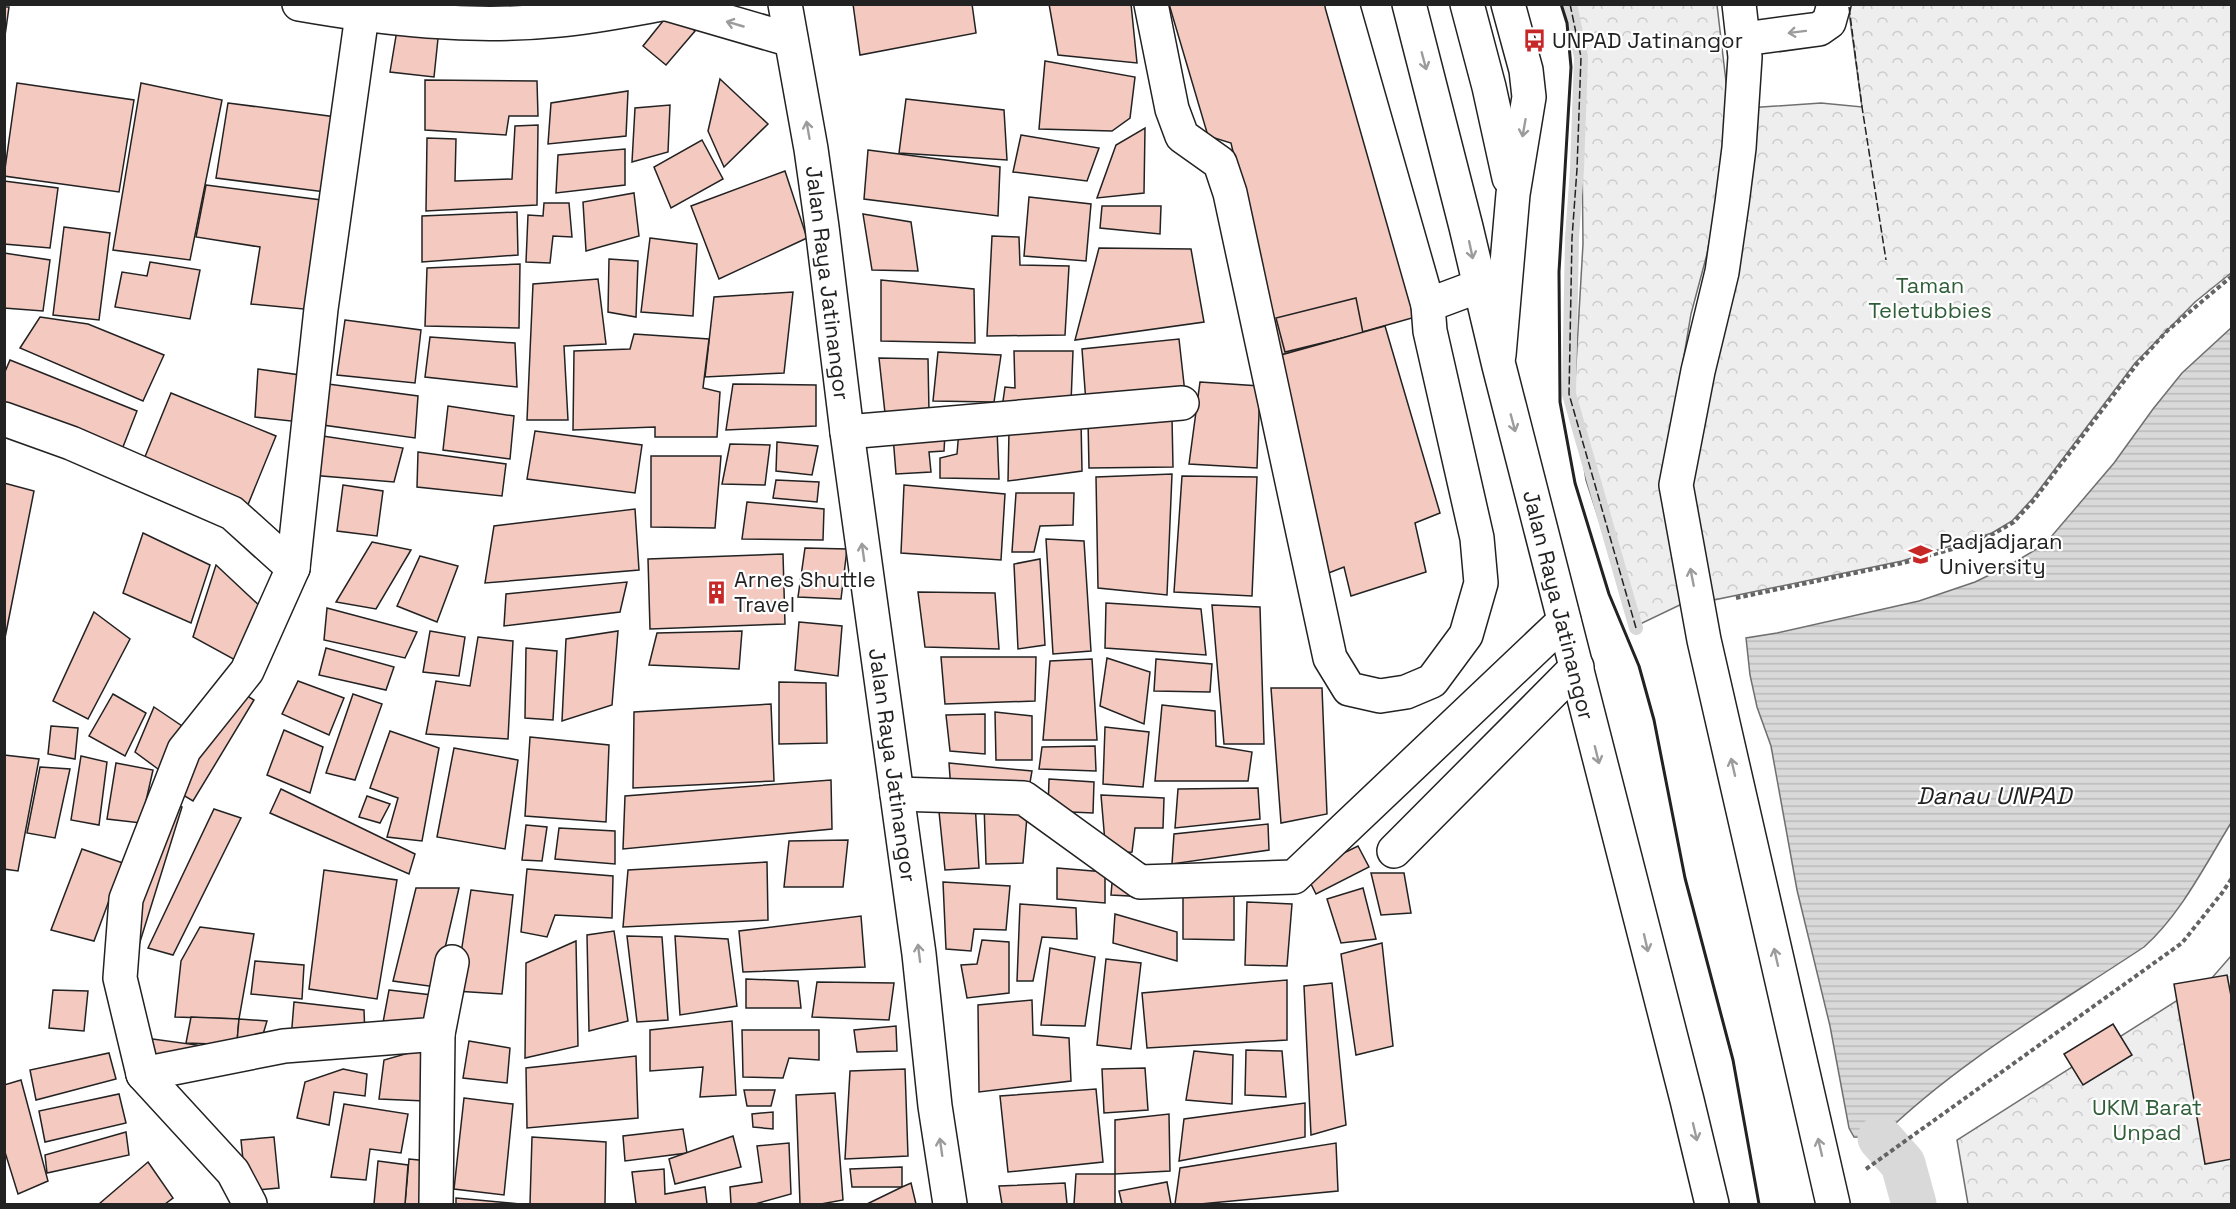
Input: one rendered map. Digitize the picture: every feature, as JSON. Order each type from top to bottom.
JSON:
[{"type":"main road","points":[[299,4],[362,15],[437,23],[503,24],[559,20],[662,4]]},
{"type":"main road","points":[[667,4],[791,40]]},
{"type":"main road","name":"Jalan Raya Jatinangor","points":[[785,4],[822,227],[847,432],[919,954],[935,1106],[950,1204]]},
{"type":"main road","points":[[1151,4],[1172,109],[1182,136],[1220,163],[1230,193],[1330,658],[1349,689],[1380,696],[1406,692],[1432,681],[1466,635],[1481,583],[1477,538],[1430,331],[1428,305],[1342,4]]},
{"type":"main road","name":"Jalan Raya Jatinangor","points":[[1410,4],[1498,366],[1577,667],[1712,1204]]},
{"type":"main road","points":[[1467,4],[1489,87],[1513,194]]},
{"type":"main road","points":[[1498,366],[1513,194],[1529,97],[1526,70],[1508,4]]},
{"type":"main road","points":[[1739,4],[1744,39],[1744,81],[1739,148],[1722,272],[1698,372],[1676,484],[1706,652],[1832,1199]]},
{"type":"main road","points":[[1744,39],[1819,29],[1829,22],[1834,4]]},
{"type":"main road","points":[[250,1204],[233,1172],[143,1074],[120,978],[126,899],[184,750],[247,671],[293,568],[321,309],[362,15]]},
{"type":"main road","points":[[1428,305],[1479,286]]},
{"type":"main road","points":[[847,432],[1182,403]]},
{"type":"main road","points":[[4,419],[71,443],[232,513],[293,568]]},
{"type":"main road","points":[[897,794],[1024,798],[1140,882],[1294,878],[1564,621]]},
{"type":"main road","points":[[1394,851],[1577,667]]},
{"type":"main road","points":[[436,1204],[438,1034],[452,962]]},
{"type":"main road","points":[[143,1074],[284,1046],[438,1034]]},
{"type":"path","points":[[1697,604],[1767,593],[1903,563],[1963,546],[1993,534],[2014,522],[2034,500],[2138,364],[2167,331],[2197,303],[2232,276]]},
{"type":"path","points":[[1832,1199],[2182,943],[2232,878]]},
{"type":"green space","points":[[1570,5],[1717,5],[1727,90],[1722,174],[1707,254],[1691,314],[1670,439],[1684,603],[1634,627],[1586,480],[1574,399],[1583,244],[1581,58]]},
{"type":"green space","name":"Taman Teletubbies","points":[[1848,5],[2231,5],[2231,273],[2195,302],[2135,363],[2033,498],[2012,521],[1992,533],[1902,561],[1704,602],[1685,479],[1747,108],[1821,103],[1862,107]]},
{"type":"green space","name":"UKM Barat Unpad","points":[[2231,956],[2231,1204],[1968,1204],[1957,1140],[2211,979]]},
{"type":"water","name":"Danau UNPAD","points":[[2231,328],[2231,823],[2170,920],[2144,947],[1974,1060],[1910,1110],[1880,1138],[1854,1137],[1849,1128],[1830,1026],[1797,890],[1771,746],[1757,707],[1750,675],[1746,638],[1919,601],[1975,582],[2045,544],[2114,463],[2182,373]]},
{"type":"building","points":[[853,4],[972,4],[976,33],[860,55]]},
{"type":"building","points":[[1049,4],[1131,4],[1137,63],[1058,55]]},
{"type":"building","points":[[1169,4],[1338,4],[1419,316],[1281,355],[1231,143],[1208,136]]},
{"type":"building","points":[[4,7],[9,7],[4,43]]},
{"type":"building","points":[[671,11],[695,31],[666,65],[643,46]]},
{"type":"building","points":[[398,24],[439,29],[434,77],[390,72]]},
{"type":"building","points":[[1045,61],[1135,77],[1130,118],[1112,131],[1039,129]]},
{"type":"building","points":[[720,79],[768,124],[724,167],[708,131]]},
{"type":"building","points":[[425,80],[537,81],[538,116],[509,116],[506,135],[425,130]]},
{"type":"building","points":[[17,83],[134,100],[119,192],[4,176]]},
{"type":"building","points":[[141,83],[222,100],[190,260],[113,250]]},
{"type":"building","points":[[628,91],[626,136],[548,144],[551,103]]},
{"type":"building","points":[[906,99],[1004,110],[1007,160],[899,153]]},
{"type":"building","points":[[228,103],[344,118],[333,193],[216,178]]},
{"type":"building","points":[[670,105],[668,152],[632,162],[635,108]]},
{"type":"building","points":[[538,125],[537,205],[426,211],[427,138],[456,139],[455,181],[512,179],[515,126]]},
{"type":"building","points":[[1145,128],[1144,193],[1097,198],[1116,145]]},
{"type":"building","points":[[1021,135],[1099,148],[1087,181],[1013,172]]},
{"type":"building","points":[[702,140],[723,179],[671,208],[654,167]]},
{"type":"building","points":[[625,149],[625,185],[556,193],[558,155]]},
{"type":"building","points":[[868,150],[1000,167],[998,216],[864,199]]},
{"type":"building","points":[[785,171],[807,238],[719,279],[691,206]]},
{"type":"building","points":[[4,181],[58,188],[50,248],[4,244]]},
{"type":"building","points":[[206,185],[329,201],[314,310],[251,304],[260,247],[196,237]]},
{"type":"building","points":[[634,193],[639,236],[586,251],[583,202]]},
{"type":"building","points":[[1029,197],[1091,204],[1086,261],[1024,256]]},
{"type":"building","points":[[544,203],[569,203],[572,237],[553,236],[550,263],[526,262],[528,215],[543,216]]},
{"type":"building","points":[[1102,206],[1161,206],[1160,234],[1100,228]]},
{"type":"building","points":[[517,212],[518,255],[422,262],[422,216]]},
{"type":"building","points":[[863,214],[911,222],[918,271],[872,270]]},
{"type":"building","points":[[64,227],[110,233],[99,320],[53,315]]},
{"type":"building","points":[[992,236],[1019,237],[1020,265],[1069,266],[1065,335],[987,336]]},
{"type":"building","points":[[650,238],[697,244],[693,316],[641,312]]},
{"type":"building","points":[[1099,248],[1191,249],[1204,322],[1075,340]]},
{"type":"building","points":[[4,253],[50,260],[43,311],[4,308]]},
{"type":"building","points":[[609,259],[638,261],[636,317],[608,312]]},
{"type":"building","points":[[150,262],[200,270],[190,319],[115,307],[122,272],[147,276]]},
{"type":"building","points":[[520,264],[519,328],[425,326],[427,268]]},
{"type":"building","points":[[598,279],[606,344],[564,346],[568,420],[527,420],[533,284]]},
{"type":"building","points":[[881,280],[974,289],[975,343],[881,341]]},
{"type":"building","points":[[793,292],[784,373],[705,377],[714,297]]},
{"type":"building","points":[[1356,298],[1363,333],[1285,352],[1276,318]]},
{"type":"building","points":[[40,317],[88,324],[164,355],[143,401],[20,348]]},
{"type":"building","points":[[345,320],[421,330],[415,383],[337,375]]},
{"type":"building","points":[[1385,326],[1440,513],[1415,523],[1426,572],[1351,596],[1344,567],[1326,574],[1281,355]]},
{"type":"building","points":[[634,334],[709,339],[703,388],[720,392],[717,437],[655,437],[655,427],[573,430],[574,351],[630,349]]},
{"type":"building","points":[[430,337],[515,343],[517,387],[425,377]]},
{"type":"building","points":[[1179,339],[1185,393],[1086,403],[1082,349]]},
{"type":"building","points":[[1014,351],[1073,351],[1071,403],[1002,408],[1005,387],[1015,388]]},
{"type":"building","points":[[938,352],[1001,355],[994,402],[933,401]]},
{"type":"building","points":[[879,358],[928,359],[929,412],[885,413]]},
{"type":"building","points":[[10,360],[137,411],[121,452],[4,405],[4,374]]},
{"type":"building","points":[[258,369],[307,376],[300,422],[255,417]]},
{"type":"building","points":[[1200,382],[1260,386],[1257,468],[1189,464]]},
{"type":"building","points":[[328,384],[418,396],[415,438],[323,425]]},
{"type":"building","points":[[733,384],[816,385],[816,426],[726,430]]},
{"type":"building","points":[[171,393],[276,436],[247,507],[142,464]]},
{"type":"building","points":[[448,406],[514,416],[510,459],[443,450]]},
{"type":"building","points":[[1172,418],[1173,467],[1089,468],[1088,421]]},
{"type":"building","points":[[1081,421],[1082,471],[1008,481],[1009,431]]},
{"type":"building","points":[[997,429],[999,479],[940,478],[940,458],[957,454],[959,430]]},
{"type":"building","points":[[535,431],[642,445],[635,493],[527,479]]},
{"type":"building","points":[[945,434],[944,451],[929,452],[931,472],[896,474],[893,436]]},
{"type":"building","points":[[316,435],[403,448],[394,482],[310,475]]},
{"type":"building","points":[[777,442],[818,446],[812,475],[776,471]]},
{"type":"building","points":[[730,444],[770,445],[765,485],[722,484]]},
{"type":"building","points":[[418,452],[506,464],[502,496],[417,487]]},
{"type":"building","points":[[651,456],[721,456],[715,528],[651,527]]},
{"type":"building","points":[[1172,474],[1167,595],[1098,588],[1096,477]]},
{"type":"building","points":[[1182,476],[1257,477],[1252,596],[1174,592]]},
{"type":"building","points":[[776,480],[819,482],[817,502],[773,498]]},
{"type":"building","points":[[4,483],[34,491],[4,643]]},
{"type":"building","points":[[343,485],[383,491],[377,536],[337,531]]},
{"type":"building","points":[[904,485],[1005,494],[1001,560],[901,553]]},
{"type":"building","points":[[1016,493],[1074,493],[1073,525],[1040,526],[1034,552],[1012,552]]},
{"type":"building","points":[[747,502],[824,509],[823,540],[742,539]]},
{"type":"building","points":[[635,509],[639,570],[485,583],[494,526]]},
{"type":"building","points":[[143,533],[210,565],[191,623],[123,593]]},
{"type":"building","points":[[1046,539],[1084,541],[1091,651],[1053,654]]},
{"type":"building","points":[[372,542],[411,550],[376,609],[336,602]]},
{"type":"building","points":[[805,548],[847,549],[841,599],[798,597]]},
{"type":"building","name":"Arnes Shuttle Travel","points":[[783,554],[785,624],[650,629],[648,559]]},
{"type":"building","points":[[420,556],[458,566],[437,622],[397,606]]},
{"type":"building","points":[[1040,559],[1045,645],[1018,649],[1014,564]]},
{"type":"building","points":[[216,565],[263,609],[246,666],[193,637]]},
{"type":"building","points":[[627,582],[620,612],[504,626],[506,594]]},
{"type":"building","points":[[918,592],[995,593],[999,649],[925,647]]},
{"type":"building","points":[[1106,603],[1201,609],[1206,655],[1105,648]]},
{"type":"building","points":[[1212,605],[1260,607],[1264,744],[1224,744]]},
{"type":"building","points":[[327,608],[417,632],[405,658],[324,640]]},
{"type":"building","points":[[94,612],[130,639],[88,719],[53,701]]},
{"type":"building","points":[[799,622],[842,626],[838,676],[795,670]]},
{"type":"building","points":[[430,631],[465,637],[459,676],[423,672]]},
{"type":"building","points":[[618,631],[612,705],[562,721],[566,639]]},
{"type":"building","points":[[742,631],[739,669],[649,665],[657,633]]},
{"type":"building","points":[[478,637],[513,641],[508,739],[426,734],[436,681],[470,686]]},
{"type":"building","points":[[326,648],[394,667],[386,690],[319,675]]},
{"type":"building","points":[[526,648],[557,651],[553,720],[525,718]]},
{"type":"building","points":[[941,657],[1036,657],[1035,701],[945,704]]},
{"type":"building","points":[[1107,658],[1150,672],[1144,724],[1100,706]]},
{"type":"building","points":[[1092,659],[1097,740],[1043,740],[1050,661]]},
{"type":"building","points":[[1156,659],[1212,664],[1210,692],[1154,691]]},
{"type":"building","points":[[298,681],[344,698],[329,735],[282,714]]},
{"type":"building","points":[[779,682],[826,683],[827,743],[779,744]]},
{"type":"building","points":[[1271,688],[1322,688],[1327,814],[1281,823]]},
{"type":"building","points":[[239,691],[254,700],[193,801],[178,792]]},
{"type":"building","points":[[113,694],[146,713],[125,756],[89,736]]},
{"type":"building","points":[[353,694],[382,704],[355,780],[326,773]]},
{"type":"building","points":[[771,704],[774,781],[633,788],[634,712]]},
{"type":"building","points":[[1162,705],[1215,711],[1216,746],[1252,752],[1248,781],[1155,781]]},
{"type":"building","points":[[154,707],[185,728],[162,772],[135,752]]},
{"type":"building","points":[[995,712],[1032,716],[1032,760],[996,760]]},
{"type":"building","points":[[985,714],[985,754],[950,751],[946,715]]},
{"type":"building","points":[[51,726],[78,728],[75,759],[48,754]]},
{"type":"building","points":[[1105,727],[1149,732],[1143,787],[1103,784]]},
{"type":"building","points":[[284,730],[323,747],[310,793],[267,775]]},
{"type":"building","points":[[390,731],[439,748],[422,841],[387,837],[398,798],[370,788]]},
{"type":"building","points":[[530,737],[609,745],[606,822],[525,816]]},
{"type":"building","points":[[1095,746],[1096,771],[1039,769],[1042,747]]},
{"type":"building","points":[[454,748],[518,760],[505,849],[437,837]]},
{"type":"building","points":[[4,755],[39,759],[18,871],[4,869]]},
{"type":"building","points":[[81,756],[107,762],[99,825],[71,820]]},
{"type":"building","points":[[116,763],[153,770],[141,823],[107,819]]},
{"type":"building","points":[[949,763],[1032,771],[1028,794],[951,790]]},
{"type":"building","points":[[40,767],[70,769],[55,838],[27,833]]},
{"type":"building","points":[[1049,779],[1094,782],[1093,813],[1048,811]]},
{"type":"building","points":[[831,780],[832,829],[623,849],[625,796]]},
{"type":"building","points":[[1258,788],[1260,819],[1175,828],[1178,789]]},
{"type":"building","points":[[281,789],[415,854],[409,874],[270,813]]},
{"type":"building","points":[[1101,795],[1164,798],[1163,828],[1135,828],[1132,852],[1106,854]]},
{"type":"building","points":[[367,796],[390,804],[380,823],[359,817]]},
{"type":"building","points":[[938,802],[975,803],[979,868],[945,870]]},
{"type":"building","points":[[169,803],[182,807],[139,945],[126,941]]},
{"type":"building","points":[[984,804],[1028,805],[1023,863],[986,864]]},
{"type":"building","points":[[214,809],[241,818],[173,955],[148,948]]},
{"type":"building","points":[[1268,824],[1269,850],[1172,864],[1174,834]]},
{"type":"building","points":[[526,825],[547,827],[542,861],[522,860]]},
{"type":"building","points":[[559,828],[615,831],[615,864],[555,859]]},
{"type":"building","points":[[848,840],[843,887],[784,887],[789,841]]},
{"type":"building","points":[[1358,846],[1369,867],[1316,894],[1305,872]]},
{"type":"building","points":[[82,849],[123,863],[94,941],[51,930]]},
{"type":"building","points":[[767,862],[768,920],[623,927],[628,870]]},
{"type":"building","points":[[1057,868],[1105,872],[1105,903],[1057,899]]},
{"type":"building","points":[[527,869],[613,876],[612,918],[555,915],[547,937],[521,932]]},
{"type":"building","points":[[324,870],[397,880],[377,999],[309,989]]},
{"type":"building","points":[[1371,873],[1404,873],[1411,913],[1381,915]]},
{"type":"building","points":[[943,882],[1010,886],[1006,930],[974,929],[971,951],[946,949]]},
{"type":"building","points":[[1112,883],[1166,887],[1166,898],[1111,895]]},
{"type":"building","points":[[1183,884],[1234,888],[1234,940],[1183,939]]},
{"type":"building","points":[[416,888],[459,888],[436,987],[393,981]]},
{"type":"building","points":[[1363,888],[1376,939],[1341,943],[1327,899]]},
{"type":"building","points":[[471,890],[513,895],[502,994],[455,991]]},
{"type":"building","points":[[1247,902],[1292,904],[1287,966],[1245,965]]},
{"type":"building","points":[[1020,904],[1076,908],[1077,939],[1042,937],[1033,981],[1017,981]]},
{"type":"building","points":[[1115,914],[1177,932],[1177,961],[1113,943]]},
{"type":"building","points":[[861,916],[865,967],[743,972],[739,931]]},
{"type":"building","points":[[200,927],[254,934],[239,1019],[175,1017],[181,961]]},
{"type":"building","points":[[614,931],[628,1021],[589,1031],[587,935]]},
{"type":"building","points":[[627,936],[662,937],[668,1020],[637,1022]]},
{"type":"building","points":[[675,936],[728,939],[737,1006],[680,1015]]},
{"type":"building","points":[[982,940],[1009,942],[1009,993],[967,998],[961,965],[977,964]]},
{"type":"building","points":[[576,941],[578,1046],[525,1058],[526,963]]},
{"type":"building","points":[[1382,943],[1393,1046],[1356,1055],[1341,954]]},
{"type":"building","points":[[1050,948],[1095,957],[1085,1026],[1041,1025]]},
{"type":"building","points":[[1106,959],[1141,963],[1131,1049],[1097,1045]]},
{"type":"building","points":[[255,961],[304,965],[302,999],[251,994]]},
{"type":"building","points":[[2227,975],[2232,1001],[2232,1159],[2205,1164],[2174,984]]},
{"type":"building","points":[[746,979],[798,981],[801,1008],[746,1008]]},
{"type":"building","points":[[1287,980],[1287,1040],[1147,1048],[1142,993]]},
{"type":"building","points":[[817,982],[894,983],[889,1020],[812,1017]]},
{"type":"building","points":[[1332,983],[1346,1125],[1311,1135],[1304,986]]},
{"type":"building","points":[[53,990],[88,991],[84,1031],[49,1028]]},
{"type":"building","points":[[389,990],[432,995],[427,1030],[382,1028]]},
{"type":"building","points":[[1032,1000],[1033,1035],[1069,1038],[1071,1081],[979,1092],[978,1005]]},
{"type":"building","points":[[294,1002],[364,1010],[365,1035],[291,1039]]},
{"type":"building","points":[[191,1017],[239,1019],[236,1053],[213,1044],[186,1043]]},
{"type":"building","points":[[239,1019],[267,1021],[261,1041],[236,1053]]},
{"type":"building","points":[[732,1021],[736,1095],[700,1097],[703,1067],[650,1071],[650,1030]]},
{"type":"building","points":[[2113,1024],[2132,1055],[2083,1085],[2064,1054]]},
{"type":"building","points":[[896,1026],[897,1051],[857,1052],[854,1030]]},
{"type":"building","points":[[742,1030],[819,1030],[819,1060],[789,1058],[783,1078],[743,1077]]},
{"type":"building","points":[[138,1037],[197,1045],[190,1062],[149,1065]]},
{"type":"building","points":[[469,1041],[510,1048],[507,1083],[463,1078]]},
{"type":"building","points":[[426,1048],[425,1101],[379,1099],[384,1060]]},
{"type":"building","points":[[1246,1050],[1282,1051],[1286,1097],[1245,1095]]},
{"type":"building","points":[[1194,1051],[1233,1055],[1232,1104],[1186,1100]]},
{"type":"building","points":[[109,1053],[116,1079],[36,1100],[30,1070]]},
{"type":"building","points":[[636,1056],[638,1118],[527,1128],[526,1068]]},
{"type":"building","points":[[1145,1068],[1148,1110],[1104,1113],[1102,1069]]},
{"type":"building","points":[[343,1069],[367,1074],[365,1096],[334,1092],[329,1125],[297,1118],[305,1082]]},
{"type":"building","points":[[905,1069],[908,1156],[845,1159],[850,1071]]},
{"type":"building","points":[[21,1080],[48,1181],[18,1194],[4,1149],[4,1085]]},
{"type":"building","points":[[1096,1089],[1103,1162],[1008,1172],[1000,1096]]},
{"type":"building","points":[[744,1090],[775,1090],[771,1106],[747,1106]]},
{"type":"building","points":[[835,1093],[843,1200],[821,1204],[800,1204],[796,1095]]},
{"type":"building","points":[[119,1094],[126,1123],[45,1142],[39,1111]]},
{"type":"building","points":[[464,1098],[513,1104],[504,1195],[454,1189]]},
{"type":"building","points":[[1305,1103],[1305,1137],[1179,1161],[1184,1119]]},
{"type":"building","points":[[344,1104],[408,1114],[401,1153],[370,1149],[366,1180],[331,1177]]},
{"type":"building","points":[[773,1112],[773,1129],[753,1127],[752,1114]]},
{"type":"building","points":[[1169,1114],[1170,1171],[1115,1174],[1115,1120]]},
{"type":"building","points":[[683,1129],[687,1153],[625,1161],[623,1136]]},
{"type":"building","points":[[126,1132],[129,1155],[47,1173],[45,1155]]},
{"type":"building","points":[[733,1136],[741,1167],[675,1184],[669,1159]]},
{"type":"building","points":[[274,1137],[279,1188],[246,1191],[241,1140]]},
{"type":"building","points":[[532,1137],[606,1142],[605,1204],[530,1204]]},
{"type":"building","points":[[789,1143],[791,1194],[755,1204],[731,1204],[730,1187],[762,1182],[757,1146]]},
{"type":"building","points":[[1336,1143],[1338,1191],[1200,1204],[1175,1204],[1180,1168]]},
{"type":"building","points":[[409,1159],[428,1161],[427,1204],[405,1204]]},
{"type":"building","points":[[378,1161],[408,1165],[405,1204],[374,1204]]},
{"type":"building","points":[[148,1162],[173,1198],[165,1204],[99,1204]]},
{"type":"building","points":[[902,1167],[902,1187],[852,1187],[850,1169]]},
{"type":"building","points":[[664,1169],[665,1194],[705,1187],[707,1204],[636,1204],[632,1172]]},
{"type":"building","points":[[1076,1174],[1115,1174],[1115,1204],[1074,1204]]},
{"type":"building","points":[[1167,1182],[1171,1204],[1122,1204],[1119,1191]]},
{"type":"building","points":[[911,1183],[916,1204],[867,1204],[902,1187]]},
{"type":"building","points":[[1065,1183],[1067,1204],[1002,1204],[999,1186]]},
{"type":"building","points":[[456,1198],[520,1204],[456,1204]]},
{"type":"waterway","points":[[1570,4],[1581,57],[1572,238],[1569,394],[1636,628]]},
{"type":"waterway","points":[[1880,1138],[1903,1164],[1914,1204]]},
{"type":"fence","points":[[1570,4],[1581,57],[1572,238],[1569,394],[1636,628]]},
{"type":"fence","points":[[1849,7],[1886,260]]},
{"type":"wall","points":[[1561,4],[1567,23],[1571,67],[1559,272],[1560,402],[1575,483],[1609,594],[1639,666],[1654,720],[1685,878],[1733,1060],[1759,1204]]},
{"type":"place","name":"UNPAD Jatinangor","points":[[1534,40]]},
{"type":"place","name":"Padjadjaran University","points":[[1921,554]]},
{"type":"place","name":"Arnes Shuttle Travel","points":[[716,592]]}]
